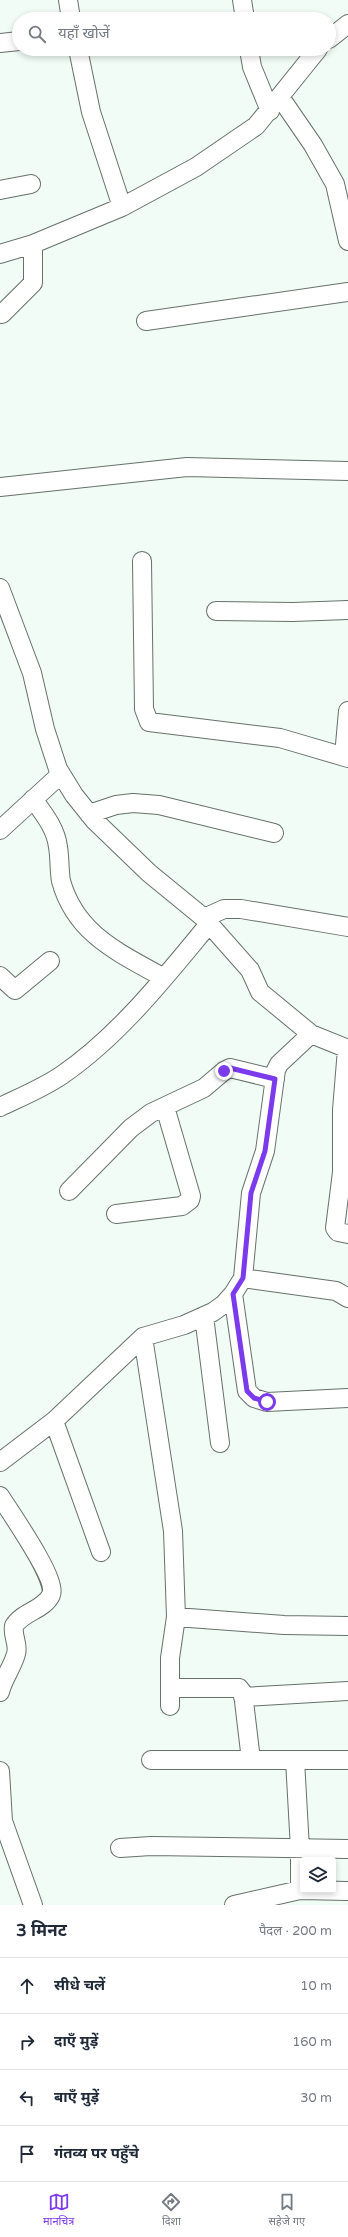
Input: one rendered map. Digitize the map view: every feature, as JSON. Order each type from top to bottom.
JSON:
[{"type":"street","points":[[68,0],[70,12]]},
{"type":"street","points":[[242,0],[244,12]]},
{"type":"street","points":[[336,33],[348,24]]},
{"type":"street","points":[[0,43],[12,41]]},
{"type":"street","points":[[79,56],[91,112],[122,207]]},
{"type":"street","points":[[250,56],[252,67],[275,104],[313,145],[335,184],[348,241]]},
{"type":"street","points":[[0,254],[33,244],[122,207],[196,167],[256,126],[313,56]]},
{"type":"street","points":[[0,190],[31,184]]},
{"type":"street","points":[[2,314],[33,283],[33,244]]},
{"type":"street","points":[[146,321],[348,292]]},
{"type":"street","points":[[0,487],[187,467],[348,470]]},
{"type":"street","points":[[142,561],[144,709],[149,722],[280,738],[346,757],[348,711]]},
{"type":"street","points":[[0,588],[32,673],[45,730],[61,774],[89,814],[149,873],[206,921],[250,970],[260,992],[311,1034],[348,1049],[342,1110],[342,1172],[335,1228],[338,1232],[348,1234]]},
{"type":"street","points":[[216,610],[292,612],[348,610]]},
{"type":"street","points":[[0,830],[61,774]]},
{"type":"street","points":[[33,799],[50,822],[58,845],[61,880],[69,899],[86,927],[100,941],[164,978]]},
{"type":"street","points":[[89,814],[116,805],[133,803],[159,805],[274,833]]},
{"type":"street","points":[[0,1107],[31,1093],[62,1075],[94,1050],[164,978],[206,921],[224,909],[241,908],[348,927]]},
{"type":"street","points":[[0,976],[15,990],[50,960]]},
{"type":"street","points":[[0,1462],[54,1421],[143,1337],[184,1325],[204,1316],[224,1304],[233,1294],[243,1278],[251,1193],[265,1151],[275,1079],[280,1064],[311,1034]]},
{"type":"street","points":[[69,1191],[131,1128],[151,1113],[204,1088],[224,1071],[230,1068],[275,1079]]},
{"type":"street","points":[[116,1214],[182,1206],[190,1200],[191,1196],[165,1107]]},
{"type":"street","points":[[243,1278],[336,1291],[348,1298]]},
{"type":"street","points":[[233,1294],[247,1391],[254,1398],[267,1402],[348,1398]]},
{"type":"street","points":[[204,1316],[220,1443]]},
{"type":"street","points":[[143,1337],[173,1531],[176,1617],[170,1658],[170,1706]]},
{"type":"street","points":[[54,1421],[101,1552]]},
{"type":"street","points":[[0,1496],[41,1561],[52,1585],[51,1595],[43,1604],[18,1621],[14,1626],[13,1630],[17,1645],[16,1654],[2,1682],[0,1692]]},
{"type":"street","points":[[176,1617],[284,1625],[348,1626]]},
{"type":"street","points":[[170,1688],[239,1688],[243,1697],[251,1760]]},
{"type":"street","points":[[243,1697],[348,1691]]},
{"type":"street","points":[[151,1760],[348,1760]]},
{"type":"street","points":[[295,1760],[300,1857]]},
{"type":"street","points":[[0,1771],[1,1822],[34,1905]]},
{"type":"street","points":[[120,1848],[150,1846],[348,1849]]},
{"type":"street","points":[[234,1905],[300,1890]]},
{"type":"street","points":[[336,1891],[348,1891]]},
{"type":"route","points":[[224,1071],[230,1068],[275,1079],[265,1151],[251,1193],[243,1278],[233,1294],[247,1391],[254,1398],[267,1402]]}]
